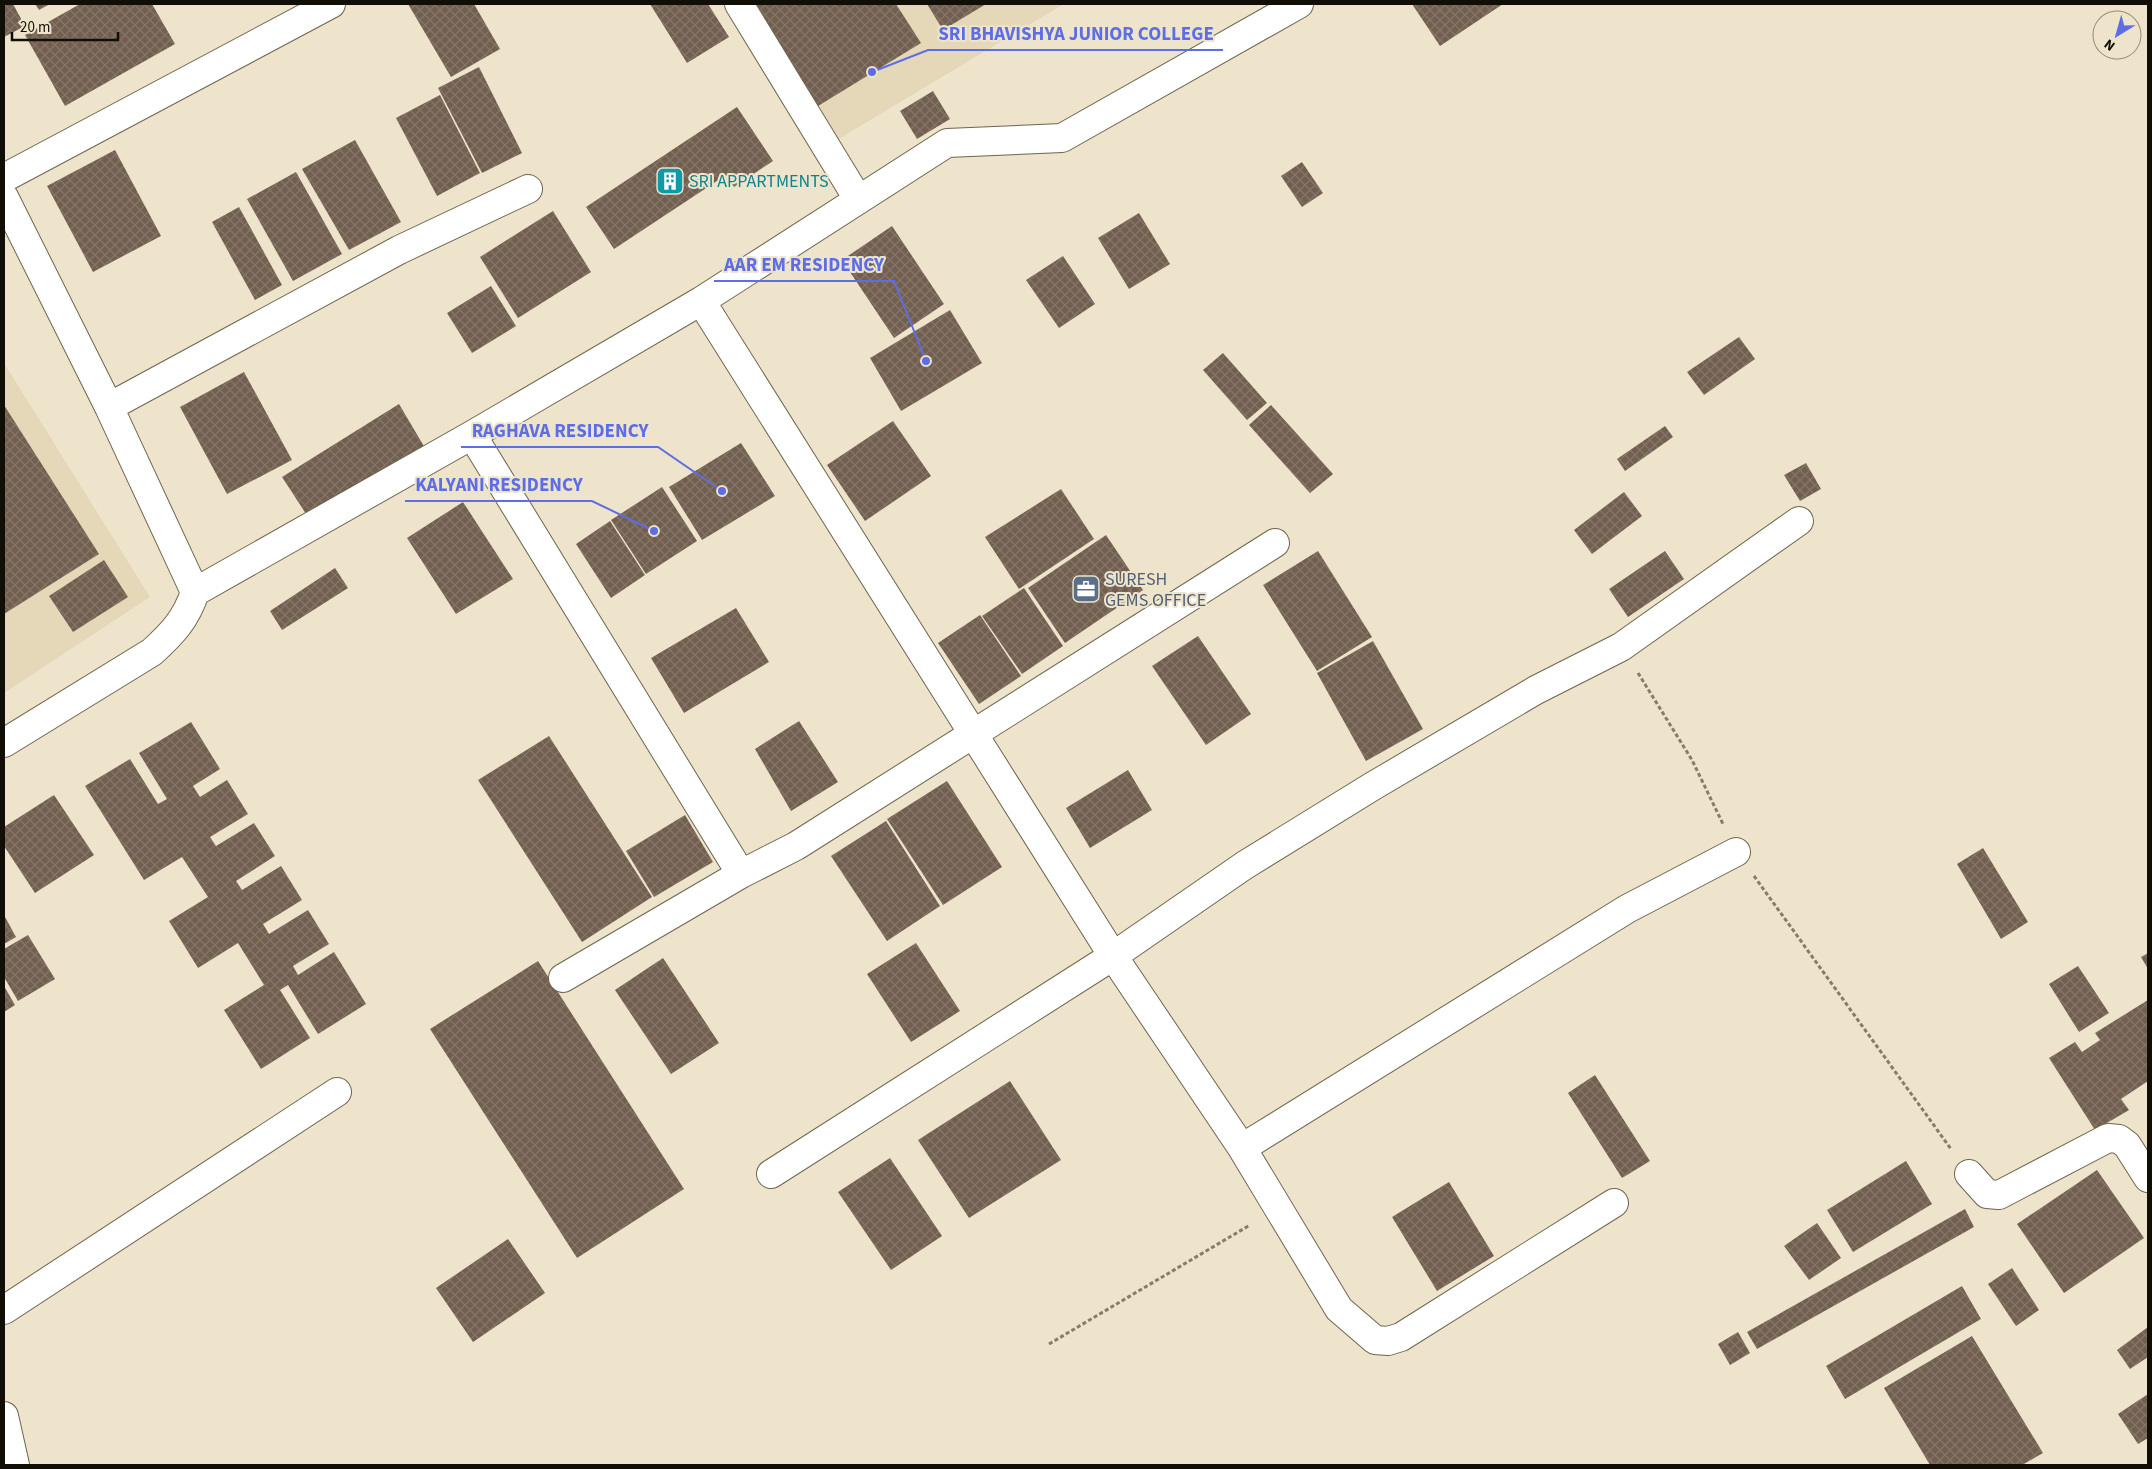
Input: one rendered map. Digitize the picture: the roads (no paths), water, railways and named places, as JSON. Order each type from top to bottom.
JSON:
[{"type":"street","points":[[4,178],[331,4]]},
{"type":"street","points":[[739,4],[858,199]]},
{"type":"street","points":[[4,743],[152,652],[172,634],[188,612],[195,592],[472,435],[701,301],[947,143],[1062,138],[1299,4]]},
{"type":"street","points":[[108,407],[399,250],[528,189]]},
{"type":"street","points":[[4,197],[108,407],[195,592]]},
{"type":"street","points":[[701,301],[1113,956],[1242,1148],[1339,1309],[1375,1340],[1388,1341],[1401,1337],[1614,1203]]},
{"type":"street","points":[[472,435],[741,874]]},
{"type":"street","points":[[771,1174],[1113,956],[1245,865],[1373,786],[1536,690],[1621,647],[1799,521]]},
{"type":"street","points":[[563,978],[741,874],[796,846],[1275,543]]},
{"type":"street","points":[[1242,1148],[1628,910],[1736,852]]},
{"type":"street","points":[[4,1310],[337,1092]]},
{"type":"street","points":[[1969,1174],[1987,1194],[1999,1196],[2108,1138],[2114,1138],[2127,1144],[2148,1178]]},
{"type":"street","points":[[4,1416],[15,1465]]},
{"type":"place","name":"SRI BHAVISHYA JUNIOR COLLEGE","points":[[872,72]]},
{"type":"place","name":"SRI APPARTMENTS","points":[[670,181]]},
{"type":"place","name":"AAR EM RESIDENCY","points":[[926,361]]},
{"type":"place","name":"RAGHAVA RESIDENCY","points":[[722,491]]},
{"type":"place","name":"KALYANI RESIDENCY","points":[[654,531]]},
{"type":"place","name":"SURESH GEMS OFFICE","points":[[1086,589]]}]
